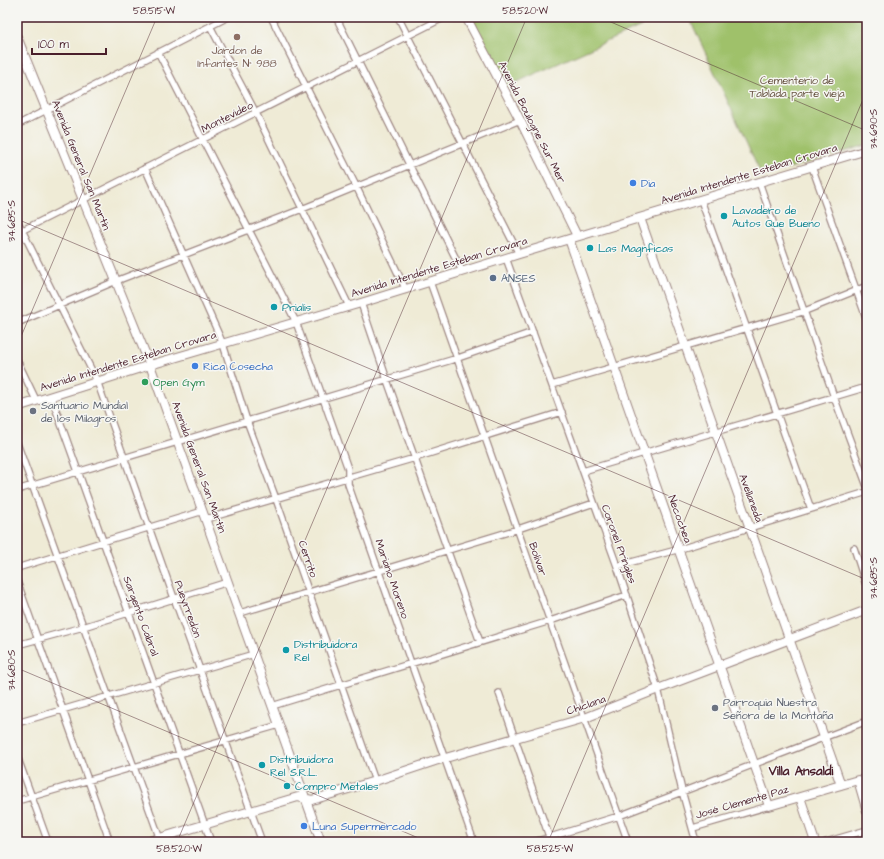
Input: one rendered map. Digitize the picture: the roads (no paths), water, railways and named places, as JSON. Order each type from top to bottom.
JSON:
[{"type":"street","points":[[17,125],[228,17]]},
{"type":"street","points":[[271,17],[356,186],[406,290]]},
{"type":"street","points":[[336,17],[462,271]]},
{"type":"street","points":[[398,17],[519,254]]},
{"type":"street","name":"Montevideo","points":[[20,232],[445,17]]},
{"type":"street","name":"Avenida Boulogne Sur Mer","points":[[466,17],[578,236]]},
{"type":"street","points":[[210,26],[256,113],[349,306]]},
{"type":"street","name":"Avenida General San Martín","points":[[17,37],[150,365],[322,842]]},
{"type":"street","name":"Mariano Moreno","points":[[158,52],[296,322],[348,469],[348,484],[411,664],[446,758],[474,842]]},
{"type":"street","points":[[17,323],[116,281],[302,209],[520,120]]},
{"type":"street","name":"Avenida Intendente Esteban Crovara","points":[[17,407],[97,381],[406,290],[462,271],[867,150]]},
{"type":"street","points":[[812,167],[867,320]]},
{"type":"street","name":"Cerrito","points":[[145,168],[182,255],[223,344],[248,421],[375,781]]},
{"type":"street","points":[[759,182],[834,397],[867,486]]},
{"type":"street","points":[[701,200],[811,509]]},
{"type":"street","name":"Avellaneda","points":[[640,218],[840,785]]},
{"type":"street","name":"Pueyrredón","points":[[17,220],[20,232],[60,305],[97,381],[262,842]]},
{"type":"street","name":"Necochea","points":[[569,239],[680,549],[769,806]]},
{"type":"street","name":"Coronel Pringles","points":[[506,258],[617,566],[658,689],[682,791],[696,842]]},
{"type":"street","name":"Bolívar","points":[[430,282],[628,842]]},
{"type":"street","points":[[552,385],[805,311],[867,286]]},
{"type":"street","points":[[361,303],[480,642]]},
{"type":"street","points":[[17,490],[387,380],[458,358],[533,332]]},
{"type":"street","points":[[17,360],[36,400]]},
{"type":"street","points":[[583,471],[867,387]]},
{"type":"street","name":"Sargento Cabral","points":[[51,396],[211,842]]},
{"type":"street","points":[[206,519],[415,458],[562,412]]},
{"type":"street","points":[[17,443],[160,840]]},
{"type":"street","points":[[617,566],[680,549],[867,492]]},
{"type":"street","points":[[240,613],[518,529],[594,503]]},
{"type":"street","points":[[17,568],[203,511]]},
{"type":"street","points":[[854,548],[867,588]]},
{"type":"street","points":[[17,581],[110,842]]},
{"type":"street","points":[[17,645],[83,627],[228,582]]},
{"type":"street","points":[[272,706],[550,621],[627,595]]},
{"type":"street","name":"Chiclana","points":[[146,842],[160,840],[205,824],[298,797],[312,800],[515,737],[585,718],[867,610]]},
{"type":"street","points":[[17,723],[254,654]]},
{"type":"street","points":[[499,693],[550,840]]},
{"type":"street","points":[[534,842],[550,840],[619,816],[867,721]]},
{"type":"street","points":[[17,801],[279,725]]},
{"type":"street","points":[[17,756],[48,842]]},
{"type":"street","name":"José Clemente Paz","points":[[693,828],[867,778]]},
{"type":"street","points":[[858,780],[867,810]]},
{"type":"street","points":[[800,797],[815,842]]},
{"type":"street","points":[[826,842],[867,830]]},
{"type":"place","name":"Jardon de Infantes N° 988","points":[[237,37]]},
{"type":"place","name":"Dia","points":[[633,183]]},
{"type":"place","name":"Lavadero de Autos Que Bueno","points":[[724,216]]},
{"type":"place","name":"Las Magnficas","points":[[590,248]]},
{"type":"place","name":"ANSES","points":[[493,278]]},
{"type":"place","name":"Prialis","points":[[274,307]]},
{"type":"place","name":"Rica Cosecha","points":[[195,366]]},
{"type":"place","name":"Open Gym","points":[[145,382]]},
{"type":"place","name":"Santuario Mundial de los Milagros","points":[[33,411]]},
{"type":"place","name":"Distribuidora Rel","points":[[286,650]]},
{"type":"place","name":"Parroquia Nuestra Señora de la Montaña","points":[[715,708]]},
{"type":"place","name":"Distribuidora Rel S.R.L.","points":[[262,765]]},
{"type":"place","name":"Compro Metales","points":[[287,786]]},
{"type":"place","name":"Luna Supermercado","points":[[304,826]]},
{"type":"district","name":"Villa Ansaldi","points":[[801,771]]},
{"type":"park label","name":"Cementerio de Tablada parte vieja","points":[[797,86]]}]
